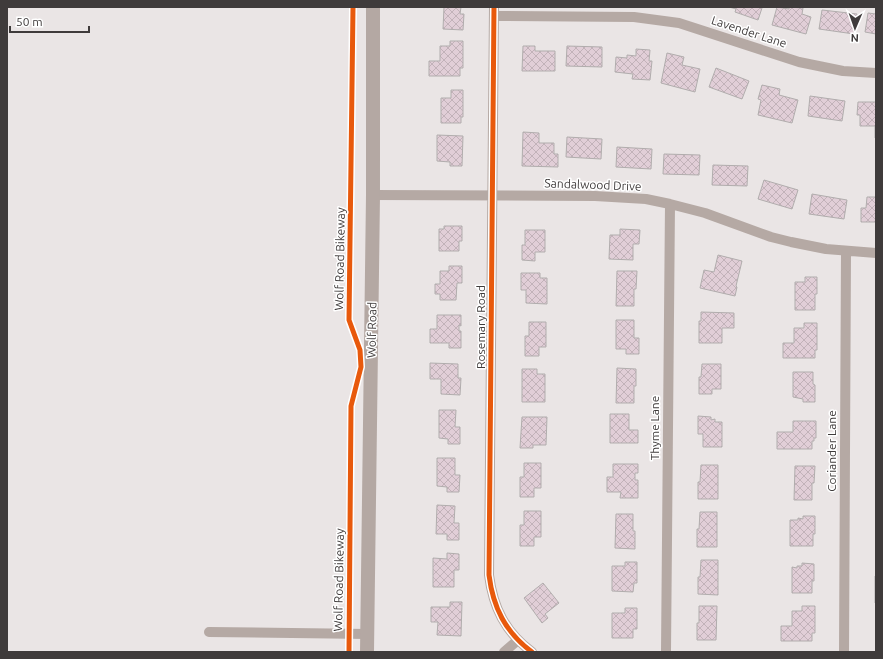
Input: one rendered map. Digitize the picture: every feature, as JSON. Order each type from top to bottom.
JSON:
[{"type":"main road","name":"Wolf Road","points":[[367,652],[373,195],[373,7]]},
{"type":"street","name":"Lavender Lane","points":[[494,12],[634,17],[679,23],[799,62],[843,71],[876,72]]},
{"type":"street","name":"Rosemary Road","points":[[494,12],[489,575],[491,592],[495,606],[518,640],[532,652]]},
{"type":"street","name":"Sandalwood Drive","points":[[373,195],[621,197],[646,199],[705,213],[771,237],[811,246],[846,251],[876,253]]},
{"type":"street","name":"Thyme Lane","points":[[666,652],[670,204]]},
{"type":"street","name":"Coriander Lane","points":[[844,652],[846,251]]},
{"type":"street","points":[[209,632],[368,634]]},
{"type":"street","points":[[504,652],[518,640]]},
{"type":"building","points":[[444,7],[461,7],[460,14],[464,14],[463,30],[443,29]]},
{"type":"building","points":[[729,7],[762,8],[758,20],[735,12],[736,9]]},
{"type":"building","points":[[777,7],[789,9],[789,7],[803,8],[802,14],[811,17],[806,34],[772,25]]},
{"type":"building","points":[[822,10],[857,14],[854,34],[819,29]]},
{"type":"building","points":[[868,13],[876,14],[876,34],[865,32]]},
{"type":"building","points":[[450,41],[463,41],[463,68],[460,68],[460,76],[429,76],[429,61],[440,61],[440,46],[450,46]]},
{"type":"building","points":[[523,46],[535,46],[535,51],[555,51],[555,71],[522,71]]},
{"type":"building","points":[[567,46],[602,47],[602,67],[566,66]]},
{"type":"building","points":[[636,49],[650,50],[649,61],[652,61],[650,80],[632,79],[633,74],[615,72],[616,57],[627,58],[627,55],[636,56]]},
{"type":"building","points":[[667,53],[684,57],[682,65],[700,69],[695,92],[661,83]]},
{"type":"building","points":[[716,68],[749,81],[742,99],[709,87]]},
{"type":"building","points":[[762,85],[780,89],[779,95],[798,100],[792,123],[758,115],[761,100],[758,99]]},
{"type":"building","points":[[451,90],[463,90],[463,117],[461,117],[461,123],[441,123],[441,98],[451,98]]},
{"type":"building","points":[[810,96],[845,101],[842,121],[808,116]]},
{"type":"building","points":[[858,102],[876,102],[876,138],[875,126],[860,126],[860,115],[857,115]]},
{"type":"building","points":[[523,132],[539,133],[539,143],[554,143],[554,154],[558,154],[558,167],[522,166]]},
{"type":"building","points":[[437,135],[463,136],[462,166],[450,166],[450,162],[437,161]]},
{"type":"building","points":[[567,137],[602,139],[601,159],[566,157]]},
{"type":"building","points":[[617,147],[652,149],[651,169],[616,167]]},
{"type":"building","points":[[664,154],[700,155],[699,175],[663,174]]},
{"type":"building","points":[[713,165],[748,166],[747,186],[712,185]]},
{"type":"building","points":[[764,180],[798,190],[792,209],[758,199]]},
{"type":"building","points":[[812,194],[847,200],[844,219],[809,214]]},
{"type":"building","points":[[867,197],[876,197],[876,222],[861,222],[861,208],[866,208]]},
{"type":"building","points":[[444,226],[462,226],[462,241],[459,241],[459,251],[439,251],[439,229],[444,229]]},
{"type":"building","points":[[620,229],[640,230],[639,244],[633,244],[633,260],[609,259],[610,235],[620,235]]},
{"type":"building","points":[[525,230],[545,230],[545,252],[535,252],[535,261],[522,260],[522,245],[525,245]]},
{"type":"building","points":[[718,255],[742,261],[735,296],[700,288],[704,270],[714,272]]},
{"type":"building","points":[[449,266],[462,266],[462,283],[457,283],[456,300],[440,300],[440,294],[435,294],[435,284],[440,284],[440,271],[449,271]]},
{"type":"building","points":[[617,271],[637,271],[636,289],[634,289],[634,306],[616,306]]},
{"type":"building","points":[[521,273],[540,273],[540,278],[547,278],[547,304],[526,303],[526,290],[521,290]]},
{"type":"building","points":[[805,277],[817,277],[815,310],[795,310],[795,282],[805,282]]},
{"type":"building","points":[[701,312],[734,313],[734,328],[722,328],[722,343],[699,343],[699,321],[701,321]]},
{"type":"building","points":[[437,315],[461,315],[461,326],[459,325],[459,331],[461,331],[461,348],[449,348],[449,343],[430,343],[430,329],[437,329]]},
{"type":"building","points":[[616,320],[634,320],[634,338],[639,338],[639,354],[626,354],[626,349],[616,349]]},
{"type":"building","points":[[529,322],[546,322],[546,347],[539,347],[539,356],[525,356],[525,336],[529,336]]},
{"type":"building","points":[[804,323],[817,323],[817,350],[815,350],[815,358],[783,358],[783,343],[794,343],[794,328],[804,328]]},
{"type":"building","points":[[430,363],[458,364],[458,378],[461,378],[460,395],[441,394],[441,379],[430,379]]},
{"type":"building","points":[[702,364],[721,364],[721,389],[712,389],[712,394],[699,394],[699,377],[701,377]]},
{"type":"building","points":[[617,368],[636,369],[634,403],[616,403]]},
{"type":"building","points":[[522,369],[537,369],[537,374],[545,374],[545,402],[522,402]]},
{"type":"building","points":[[793,372],[813,372],[815,402],[803,402],[803,399],[793,397]]},
{"type":"building","points":[[439,410],[456,410],[455,427],[460,427],[460,444],[448,444],[448,439],[439,438]]},
{"type":"building","points":[[610,414],[629,414],[629,430],[638,430],[638,443],[610,443]]},
{"type":"building","points":[[698,416],[711,417],[711,420],[715,419],[715,422],[722,422],[722,447],[703,447],[703,434],[698,434]]},
{"type":"building","points":[[522,417],[547,417],[546,445],[533,445],[533,448],[520,448]]},
{"type":"building","points":[[793,421],[816,421],[816,438],[812,441],[812,449],[777,449],[777,432],[793,432]]},
{"type":"building","points":[[437,458],[455,458],[455,475],[460,475],[459,492],[447,492],[447,487],[437,486]]},
{"type":"building","points":[[524,463],[541,463],[541,488],[534,488],[534,497],[520,497],[520,477],[524,477]]},
{"type":"building","points":[[613,464],[638,464],[638,473],[635,473],[635,480],[638,480],[638,498],[620,498],[621,492],[607,492],[607,477],[613,477]]},
{"type":"building","points":[[701,465],[718,465],[718,499],[698,499],[698,482],[700,482]]},
{"type":"building","points":[[795,466],[815,466],[814,483],[812,483],[812,500],[794,500]]},
{"type":"building","points":[[437,505],[455,506],[454,523],[459,523],[459,540],[447,540],[447,534],[436,534]]},
{"type":"building","points":[[524,511],[541,511],[541,537],[534,537],[534,546],[520,546],[520,525],[524,525]]},
{"type":"building","points":[[700,512],[717,512],[717,547],[697,547],[697,529],[699,529]]},
{"type":"building","points":[[616,514],[633,514],[635,549],[615,548]]},
{"type":"building","points":[[803,516],[815,516],[813,546],[790,546],[790,520],[798,520],[798,518],[803,519]]},
{"type":"building","points":[[447,553],[459,554],[459,570],[454,570],[454,587],[433,587],[433,558],[447,559]]},
{"type":"building","points":[[701,560],[718,560],[718,595],[698,594],[698,577],[700,577]]},
{"type":"building","points":[[625,562],[637,562],[637,583],[634,583],[633,592],[612,591],[612,566],[625,566]]},
{"type":"building","points":[[802,563],[814,564],[812,593],[792,593],[792,567],[797,568],[797,566],[802,566]]},
{"type":"building","points":[[876,576],[876,603],[875,603]]},
{"type":"building","points":[[543,583],[559,603],[545,614],[548,618],[542,623],[524,598]]},
{"type":"building","points":[[450,602],[462,602],[461,636],[437,635],[438,622],[431,622],[431,607],[450,607]]},
{"type":"building","points":[[699,606],[717,606],[716,640],[697,640]]},
{"type":"building","points":[[802,606],[815,606],[815,633],[812,633],[812,641],[781,641],[781,626],[792,626],[792,611],[802,611]]},
{"type":"building","points":[[625,608],[637,608],[637,629],[633,629],[633,638],[612,638],[612,613],[625,613]]},
{"type":"cycle path","name":"Wolf Road Bikeway","points":[[349,652],[351,406],[361,367],[360,350],[349,320],[353,7]]},
{"type":"cycle path","points":[[494,7],[489,575],[497,608],[502,618],[514,636],[532,652]]}]
